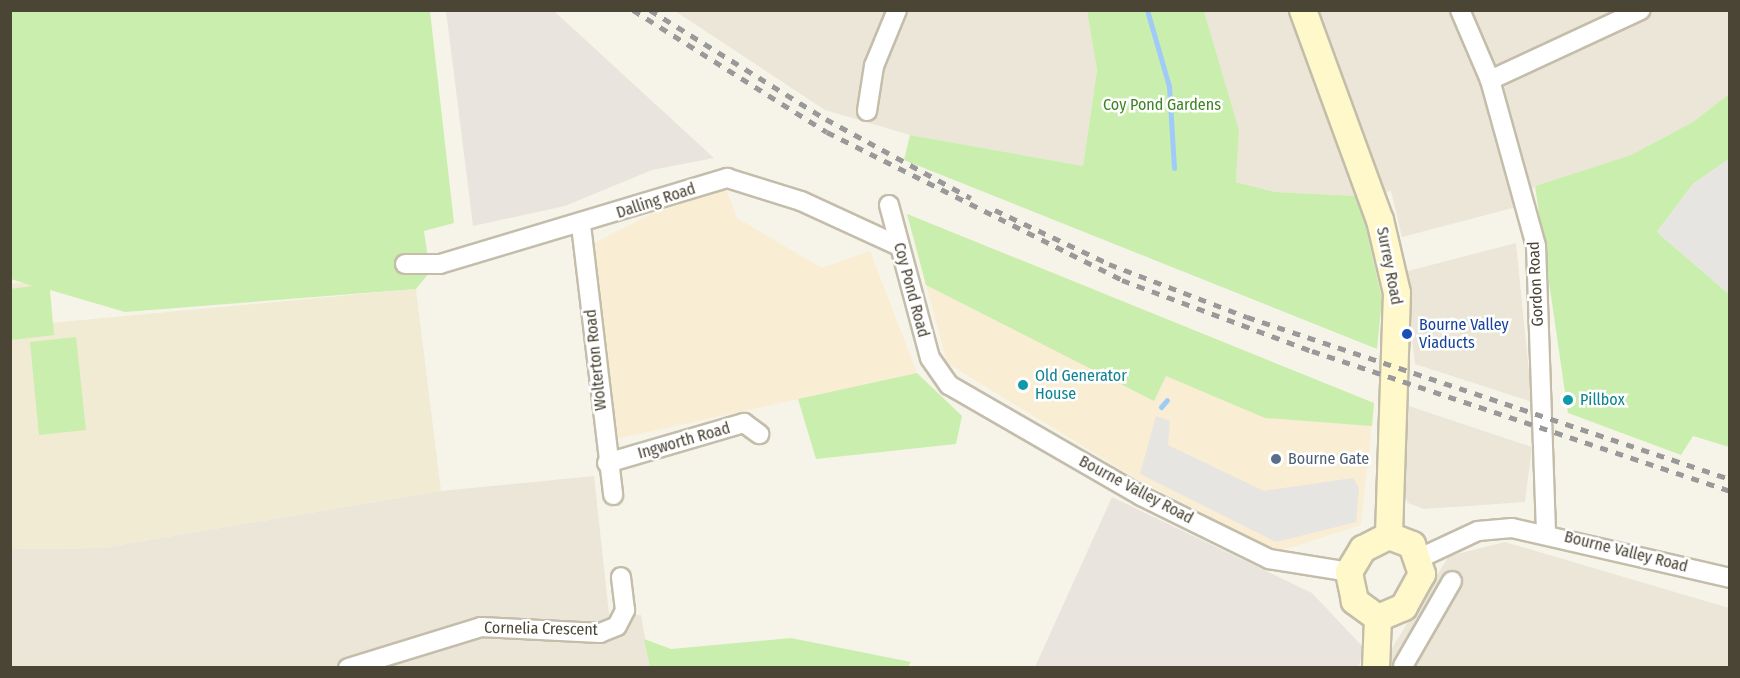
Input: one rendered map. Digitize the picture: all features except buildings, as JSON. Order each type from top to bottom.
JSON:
[{"type":"street","points":[[867,111],[874,66],[897,10]]},
{"type":"street","name":"Surrey Road","points":[[1303,10],[1380,220],[1397,293],[1389,536]]},
{"type":"street","name":"Gordon Road","points":[[1460,10],[1490,80],[1536,246],[1546,533]]},
{"type":"street","points":[[1490,80],[1641,10]]},
{"type":"street","name":"Dalling Road","points":[[405,264],[440,264],[581,225],[727,178],[801,201],[899,246]]},
{"type":"street","name":"Coy Pond Road","points":[[889,205],[899,246],[938,374]]},
{"type":"street","name":"Wolterton Road","points":[[581,225],[607,463],[613,495]]},
{"type":"street","name":"Bourne Valley Road","points":[[938,374],[968,397],[1141,496],[1269,559],[1349,572]]},
{"type":"street","name":"Ingworth Road","points":[[607,463],[744,423],[759,434]]},
{"type":"street","name":"Bourne Valley Road","points":[[1420,558],[1478,531],[1546,533],[1730,578]]},
{"type":"street","points":[[1389,536],[1412,545],[1420,558],[1416,590],[1397,613],[1378,618],[1355,600],[1349,572],[1363,549],[1389,536]]},
{"type":"street","name":"Cornelia Crescent","points":[[348,668],[481,627],[600,633],[617,626],[625,610],[621,577]]},
{"type":"street","points":[[1378,618],[1376,666],[1404,667],[1452,580]]},
{"type":"shaded area","points":[[446,11],[554,11],[714,158],[652,170],[565,206],[473,226]]},
{"type":"shaded area","points":[[675,11],[1087,11],[1097,70],[1083,166],[910,135],[825,110]]},
{"type":"shaded area","points":[[1204,11],[1729,11],[1729,94],[1693,122],[1631,155],[1535,186],[1513,208],[1402,237],[1391,191],[1359,196],[1275,192],[1236,182],[1239,130]]},
{"type":"shaded area","points":[[1729,159],[1729,294],[1657,232],[1693,184]]},
{"type":"shaded area","points":[[726,189],[737,218],[822,268],[870,251],[917,373],[611,440],[592,244],[651,214]]},
{"type":"shaded area","points":[[907,214],[1374,403],[1361,525],[1277,552],[1135,478],[947,363]]},
{"type":"shaded area","points":[[1516,243],[1532,402],[1415,364],[1404,272]]},
{"type":"shaded area","points":[[43,280],[50,323],[416,289],[441,491],[102,548],[11,549],[10,284]]},
{"type":"shaded area","points":[[1406,405],[1532,447],[1525,502],[1424,509],[1408,503],[1397,477]]},
{"type":"shaded area","points":[[1156,416],[1170,421],[1168,445],[1264,491],[1353,478],[1359,488],[1356,522],[1276,542],[1140,474]]},
{"type":"shaded area","points":[[594,476],[609,614],[641,615],[650,667],[11,667],[10,549],[102,548],[441,491]]},
{"type":"shaded area","points":[[1112,497],[1312,593],[1363,647],[1359,667],[1035,667]]},
{"type":"shaded area","points":[[1505,542],[1729,608],[1729,667],[1389,668],[1392,648],[1449,556]]},
{"type":"green space","points":[[11,11],[430,11],[454,223],[424,231],[430,272],[416,289],[125,312],[50,290],[54,335],[11,340],[10,289],[33,286],[11,279]]},
{"type":"green space","name":"Coy Pond Gardens","points":[[1087,11],[1204,11],[1239,130],[1236,182],[1275,192],[1359,196],[1382,299],[1377,349],[904,160],[910,135],[1083,166],[1097,70]]},
{"type":"green space","points":[[1729,94],[1729,159],[1693,184],[1657,232],[1729,294],[1729,447],[1693,436],[1681,455],[1568,413],[1535,186],[1631,155],[1693,122]]},
{"type":"green space","points":[[907,214],[1374,403],[1372,426],[1265,418],[1166,376],[1154,401],[926,285]]},
{"type":"green space","points":[[76,337],[86,430],[39,435],[30,342]]},
{"type":"green space","points":[[917,373],[962,416],[956,444],[816,459],[798,399]]},
{"type":"green space","points":[[791,638],[911,662],[907,668],[650,667],[644,639],[671,649]]},
{"type":"waterway","points":[[1147,10],[1169,86],[1174,168]]},
{"type":"waterway","points":[[1161,407],[1167,400]]},
{"type":"railway","points":[[633,10],[827,132],[1122,280],[1312,351],[1730,491]]},
{"type":"railway","points":[[650,10],[826,119],[971,198]]},
{"type":"railway","points":[[995,210],[1109,264],[1247,317],[1730,479]]},
{"type":"place","name":"Bourne Valley Viaducts","points":[[1407,334]]},
{"type":"place","name":"Old Generator House","points":[[1023,385]]},
{"type":"place","name":"Pillbox","points":[[1568,400]]},
{"type":"place","name":"Bourne Gate","points":[[1276,459]]}]
